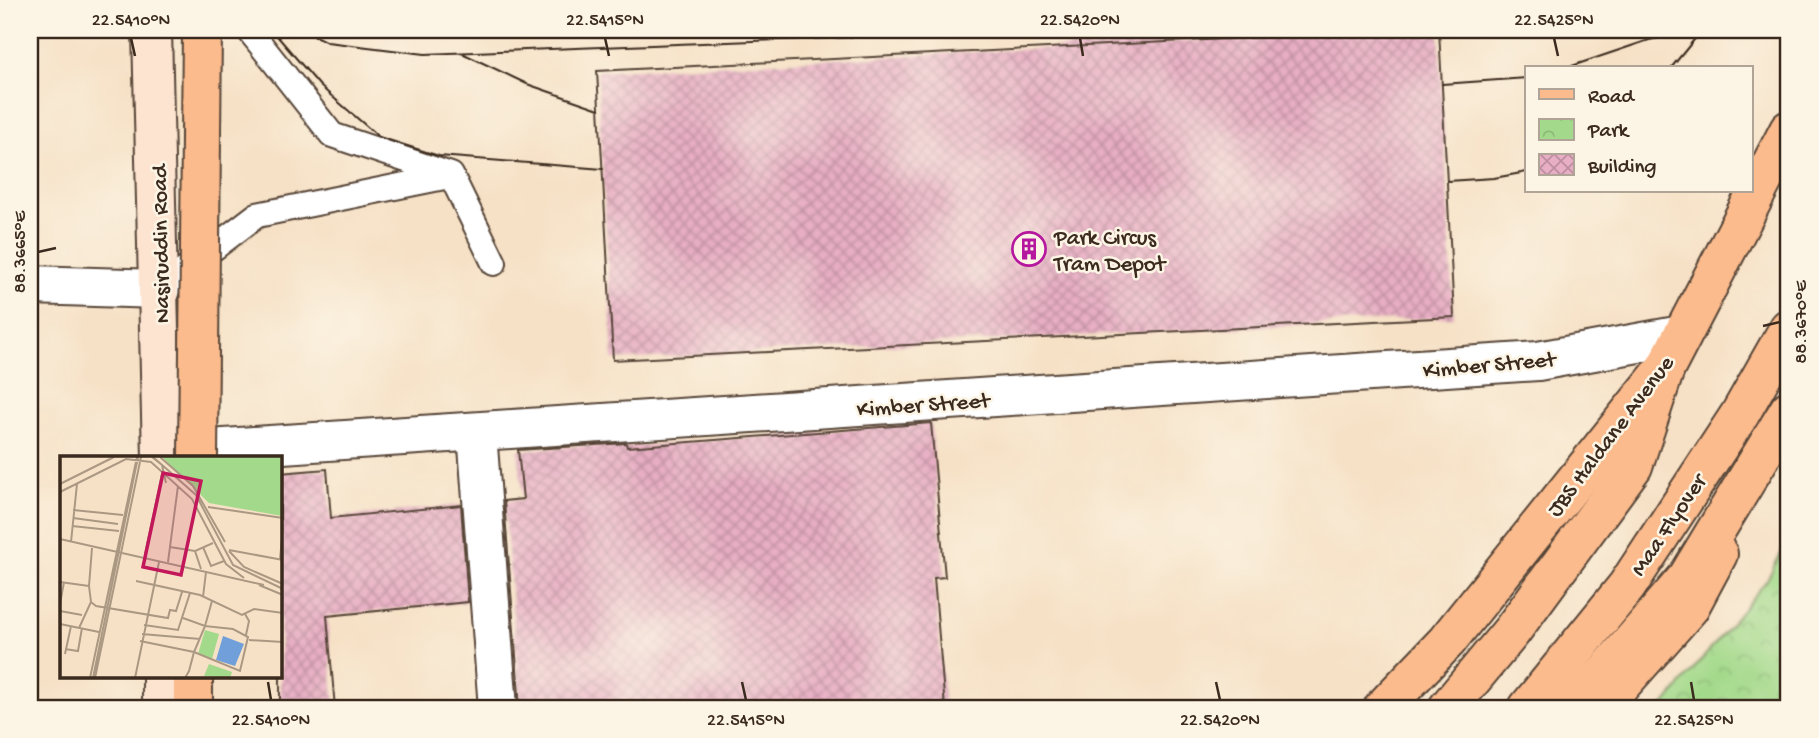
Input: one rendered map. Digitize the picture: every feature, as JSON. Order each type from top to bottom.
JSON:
[{"type":"main road","name":"Nasiruddin Road","points":[[152,30],[160,289],[174,456]]},
{"type":"main road","points":[[174,456],[202,30]]},
{"type":"main road","name":"JBS Haldane Avenue","points":[[1383,708],[1447,641],[1665,369],[1789,130]]},
{"type":"main road","name":"Maa Flyover","points":[[1528,708],[1627,586],[1740,414],[1789,328]]},
{"type":"main road","points":[[1448,708],[1511,632],[1633,466],[1665,369]]},
{"type":"main road","points":[[1575,708],[1687,578],[1789,410]]},
{"type":"main road","points":[[1600,708],[1689,608],[1789,427]]},
{"type":"main road","points":[[162,678],[162,708]]},
{"type":"main road","points":[[192,708],[193,678]]},
{"type":"street","points":[[30,285],[160,289]]},
{"type":"street","name":"Kimber Street","points":[[174,456],[1538,361],[1682,335]]},
{"type":"street","points":[[477,433],[498,708]]},
{"type":"lane","points":[[249,30],[332,135],[451,175],[494,263]]},
{"type":"lane","points":[[160,289],[257,215],[451,175]]},
{"type":"green space","points":[[1789,538],[1789,708],[1662,708],[1767,580]]},
{"type":"building","name":"Park Circus Tram Depot","points":[[1439,30],[1454,317],[613,360],[597,71]]},
{"type":"building","points":[[931,423],[945,577],[934,578],[945,708],[520,708],[504,501],[523,499],[518,450],[626,443],[627,447]]},
{"type":"building","points":[[327,469],[331,518],[461,505],[468,602],[327,616],[335,708],[280,708],[282,473]]},
{"type":"tram line","points":[[272,30],[320,86],[379,137],[439,156],[603,169]]},
{"type":"tram line","points":[[303,30],[327,42],[425,54],[1029,30]]},
{"type":"tram line","points":[[1572,66],[1649,40],[1698,30]]},
{"type":"tram line","points":[[1673,66],[1698,35],[1713,30]]},
{"type":"tram line","points":[[464,54],[527,84],[599,109]]},
{"type":"tram line","points":[[1442,84],[1525,78]]},
{"type":"tram line","points":[[1447,181],[1494,178],[1525,172]]},
{"type":"place","name":"Park Circus Tram Depot","points":[[1029,249]]}]
